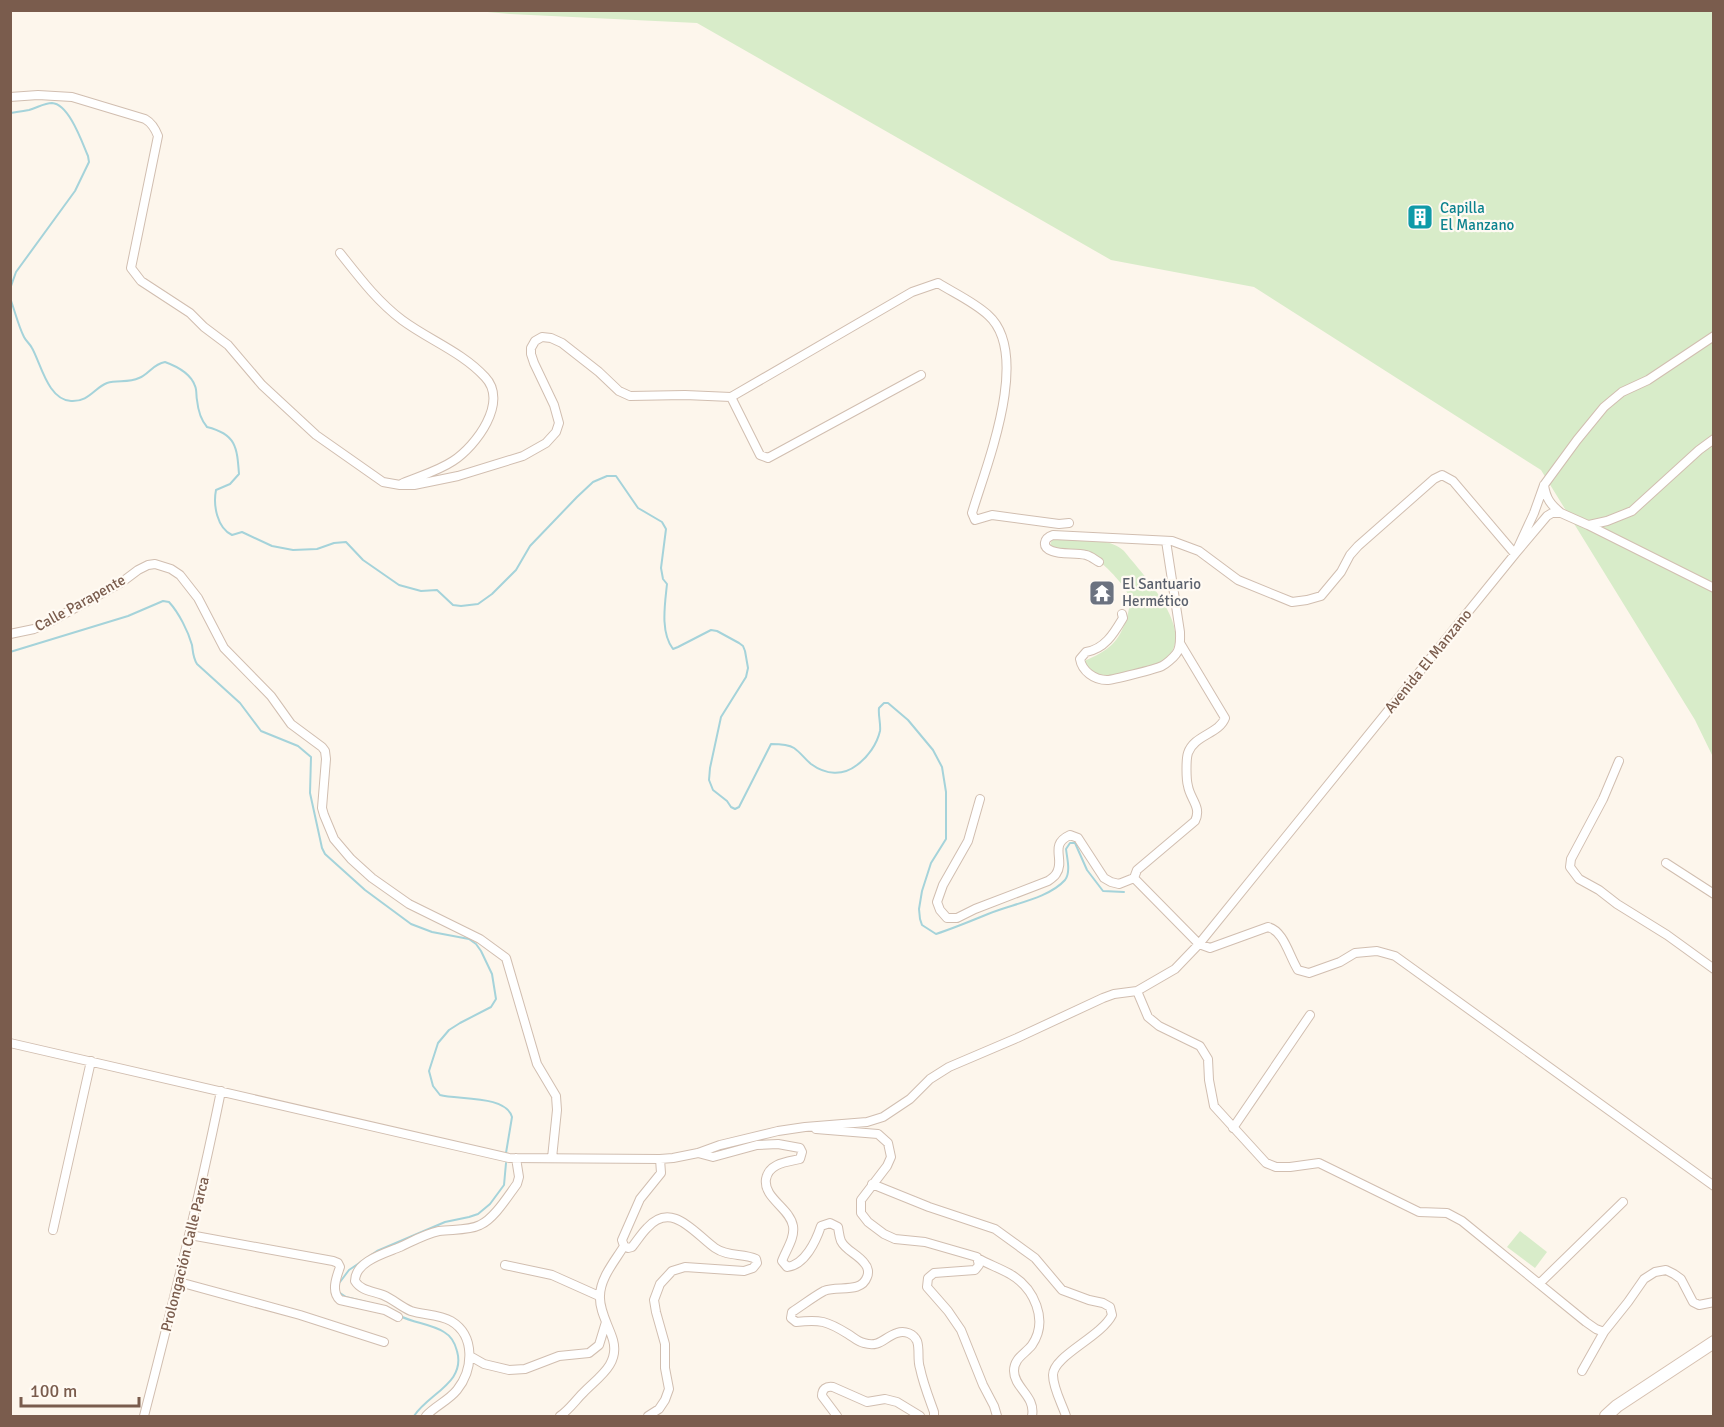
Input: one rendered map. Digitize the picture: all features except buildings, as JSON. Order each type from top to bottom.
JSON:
[{"type":"street","points":[[10,97],[38,95],[72,97],[145,118],[151,122],[158,136],[131,268],[133,272],[141,281],[190,313],[228,345],[262,385],[316,435],[383,482],[414,485],[458,476],[523,456],[546,443],[556,432],[559,423],[554,405],[531,354],[535,341],[542,337],[562,343],[599,372],[618,391],[630,396],[685,394],[731,398],[912,292],[938,283],[990,316],[1001,334],[1008,358],[1004,409],[972,513],[975,520],[992,515],[1059,524],[1070,523]]},
{"type":"street","points":[[340,253],[383,304],[401,320],[452,350],[474,366],[487,378],[495,394],[489,418],[468,449],[444,466],[400,485]]},
{"type":"street","name":"Avenida El Manzano","points":[[805,1126],[867,1122],[883,1117],[910,1099],[930,1079],[949,1067],[1102,998],[1137,991],[1174,969],[1199,944],[1515,554],[1544,485],[1604,407],[1622,392],[1648,380],[1713,336]]},
{"type":"street","points":[[731,398],[760,455],[768,458],[921,375]]},
{"type":"street","points":[[1588,525],[1607,521],[1632,511],[1713,439]]},
{"type":"street","points":[[1099,562],[1089,555],[1053,552],[1046,548],[1045,540],[1048,536],[1053,535],[1172,541],[1199,551],[1238,580],[1292,603],[1321,596],[1341,572],[1358,546],[1434,479],[1442,475],[1453,481],[1515,554],[1547,516],[1552,513],[1561,513]]},
{"type":"street","points":[[1544,485],[1550,504],[1561,513],[1608,534],[1713,588]]},
{"type":"street","points":[[1607,521],[1608,534]]},
{"type":"street","points":[[1122,614],[1123,618],[1104,644],[1094,651],[1086,652],[1080,659],[1081,666],[1086,672],[1107,680],[1162,666],[1177,654],[1180,643],[1166,541]]},
{"type":"street","name":"Calle Parapente","points":[[10,634],[46,624],[148,565],[162,565],[180,575],[198,598],[224,648],[271,696],[291,724],[325,751],[322,808],[334,838],[351,860],[400,898],[423,912],[480,939],[506,958],[537,1064],[556,1096],[557,1110],[552,1158]]},
{"type":"street","points":[[980,799],[968,841],[944,885],[938,902],[940,910],[947,918],[957,918],[1048,881],[1057,874],[1059,844],[1062,838],[1070,835],[1078,838],[1104,878],[1119,884],[1134,878],[1137,870],[1195,821],[1198,814],[1188,787],[1188,752],[1195,742],[1223,724],[1225,718],[1180,643]]},
{"type":"street","points":[[1619,761],[1603,799],[1571,859],[1570,867],[1579,879],[1667,935],[1713,969]]},
{"type":"street","points":[[1666,862],[1713,894]]},
{"type":"street","points":[[1134,878],[1199,944],[1210,948],[1268,927],[1274,928],[1280,934],[1298,970],[1309,973],[1340,962],[1355,953],[1377,951],[1395,956],[1713,1186]]},
{"type":"street","points":[[1137,991],[1148,1017],[1159,1026],[1200,1046],[1208,1059],[1214,1106],[1266,1163],[1276,1167],[1319,1163],[1419,1212],[1447,1214],[1462,1221],[1586,1322],[1604,1332]]},
{"type":"street","points":[[1233,1128],[1310,1015]]},
{"type":"street","points":[[10,1043],[509,1158],[673,1158],[805,1126],[819,1130],[878,1134],[890,1147],[890,1161],[861,1200],[860,1209],[865,1219],[884,1234],[901,1240],[924,1242],[977,1257],[1016,1278],[1031,1294],[1038,1307],[1040,1321],[1037,1335],[1032,1345],[1016,1361],[1014,1371],[1016,1380],[1031,1402],[1032,1416]]},
{"type":"street","points":[[53,1230],[91,1061]]},
{"type":"street","name":"Prolongación Calle Parca","points":[[144,1416],[179,1282],[221,1091]]},
{"type":"street","points":[[698,1152],[713,1157],[757,1145],[778,1144],[800,1148],[802,1152],[800,1159],[777,1165],[770,1170],[766,1178],[768,1192],[788,1214],[793,1226],[792,1240],[783,1263],[790,1267],[800,1260],[812,1248],[821,1226],[830,1223],[838,1227],[842,1243],[867,1266],[868,1274],[865,1282],[859,1286],[832,1288],[824,1291],[792,1312],[791,1318],[796,1322],[812,1320],[825,1322],[836,1326],[859,1342],[868,1344],[882,1342],[898,1333],[905,1332],[912,1335],[918,1344],[919,1368],[934,1412],[933,1416]]},
{"type":"street","points":[[426,1416],[456,1390],[469,1368],[470,1356],[463,1334],[450,1320],[412,1311],[392,1299],[361,1288],[355,1281],[356,1274],[372,1258],[421,1237],[439,1231],[474,1228],[486,1222],[517,1184],[519,1177],[516,1158]]},
{"type":"street","points":[[560,1416],[604,1374],[614,1355],[614,1344],[599,1296],[602,1284],[624,1246],[622,1238],[640,1199],[661,1173],[660,1159]]},
{"type":"street","points":[[872,1184],[929,1207],[995,1229],[1035,1258],[1062,1290],[1110,1307],[1112,1315],[1106,1325],[1054,1368],[1053,1381],[1066,1416]]},
{"type":"street","points":[[1539,1284],[1623,1202]]},
{"type":"street","points":[[624,1246],[632,1247],[647,1228],[656,1221],[673,1218],[688,1225],[716,1248],[736,1256],[752,1257],[757,1261],[753,1268],[744,1271],[684,1267],[672,1271],[660,1284],[654,1300],[665,1344],[665,1368],[669,1389],[659,1409],[648,1416]]},
{"type":"street","points":[[190,1235],[333,1261],[340,1267],[334,1288],[337,1298],[385,1310],[398,1317]]},
{"type":"street","points":[[977,1257],[979,1265],[975,1270],[934,1273],[928,1278],[926,1284],[961,1330],[997,1416]]},
{"type":"street","points":[[505,1264],[552,1275],[599,1296]]},
{"type":"street","points":[[1582,1371],[1604,1332],[1644,1279],[1654,1272],[1666,1270],[1681,1279],[1693,1302],[1699,1305],[1713,1302]]},
{"type":"street","points":[[179,1282],[300,1315],[384,1342]]},
{"type":"street","points":[[470,1356],[484,1364],[509,1370],[525,1369],[559,1356],[589,1353],[599,1345],[606,1322]]},
{"type":"street","points":[[1606,1416],[1617,1406],[1713,1342]]},
{"type":"street","points":[[837,1416],[822,1396],[823,1390],[827,1387],[833,1387],[867,1402],[885,1399],[897,1402],[920,1416]]},
{"type":"green space","points":[[476,11],[1713,11],[1713,757],[1695,720],[1541,470],[1254,287],[1111,260],[697,23]]},
{"type":"green space","points":[[1054,539],[1101,541],[1124,551],[1166,606],[1173,622],[1176,638],[1172,652],[1154,666],[1106,677],[1086,669],[1084,661],[1100,654],[1116,640],[1124,626],[1130,603],[1129,597],[1126,590],[1100,562],[1056,549],[1050,545]]},
{"type":"green space","points":[[1520,1231],[1547,1252],[1535,1268],[1507,1247]]},
{"type":"waterway","points":[[10,113],[29,110],[49,103],[58,105],[74,125],[89,162],[75,191],[16,272],[10,289]]},
{"type":"waterway","points":[[10,298],[22,332],[46,380],[56,395],[63,399],[77,401],[107,383],[135,380],[165,362],[187,374],[196,388],[201,418],[207,427],[229,438],[236,449],[239,474],[230,484],[216,490],[215,496],[217,516],[227,532],[232,535],[242,532],[272,546],[293,550],[317,549],[334,543],[346,542],[363,560],[399,585],[421,591],[437,590],[453,605],[478,604],[492,594],[516,570],[530,546],[577,497],[593,482],[607,476],[616,476],[638,508],[662,522],[666,529],[661,568],[663,579],[667,584],[666,634],[673,649],[711,630],[739,643],[745,651],[748,668],[746,677],[721,717],[710,768],[709,780],[713,790],[731,807],[735,809],[739,807],[771,744],[792,747],[811,764],[828,772],[852,769],[865,758],[879,736],[879,708],[884,703],[888,703],[908,720],[933,750],[942,767],[946,792],[946,839],[931,863],[922,891],[919,909],[922,925],[936,934],[1049,892],[1058,887],[1067,877],[1066,849],[1070,843],[1075,843],[1087,870],[1103,891],[1124,892]]},
{"type":"waterway","points":[[10,652],[128,616],[163,601],[169,602],[186,628],[197,664],[240,703],[261,731],[298,746],[311,757],[310,793],[325,854],[365,890],[411,924],[432,932],[469,939],[481,951],[492,974],[496,999],[491,1007],[449,1030],[438,1043],[429,1071],[433,1086],[440,1095],[491,1102],[508,1110],[512,1117],[506,1153]]},
{"type":"waterway","points":[[340,1282],[349,1270],[377,1251],[445,1222],[478,1214],[490,1204],[504,1185],[506,1163]]},
{"type":"waterway","points":[[340,1293],[346,1297],[386,1307]]},
{"type":"waterway","points":[[400,1316],[444,1332],[452,1340],[457,1351],[458,1362],[451,1380],[414,1416]]},
{"type":"place","name":"Capilla El Manzano","points":[[1420,217]]},
{"type":"place","name":"El Santuario Hermético","points":[[1102,593]]}]
